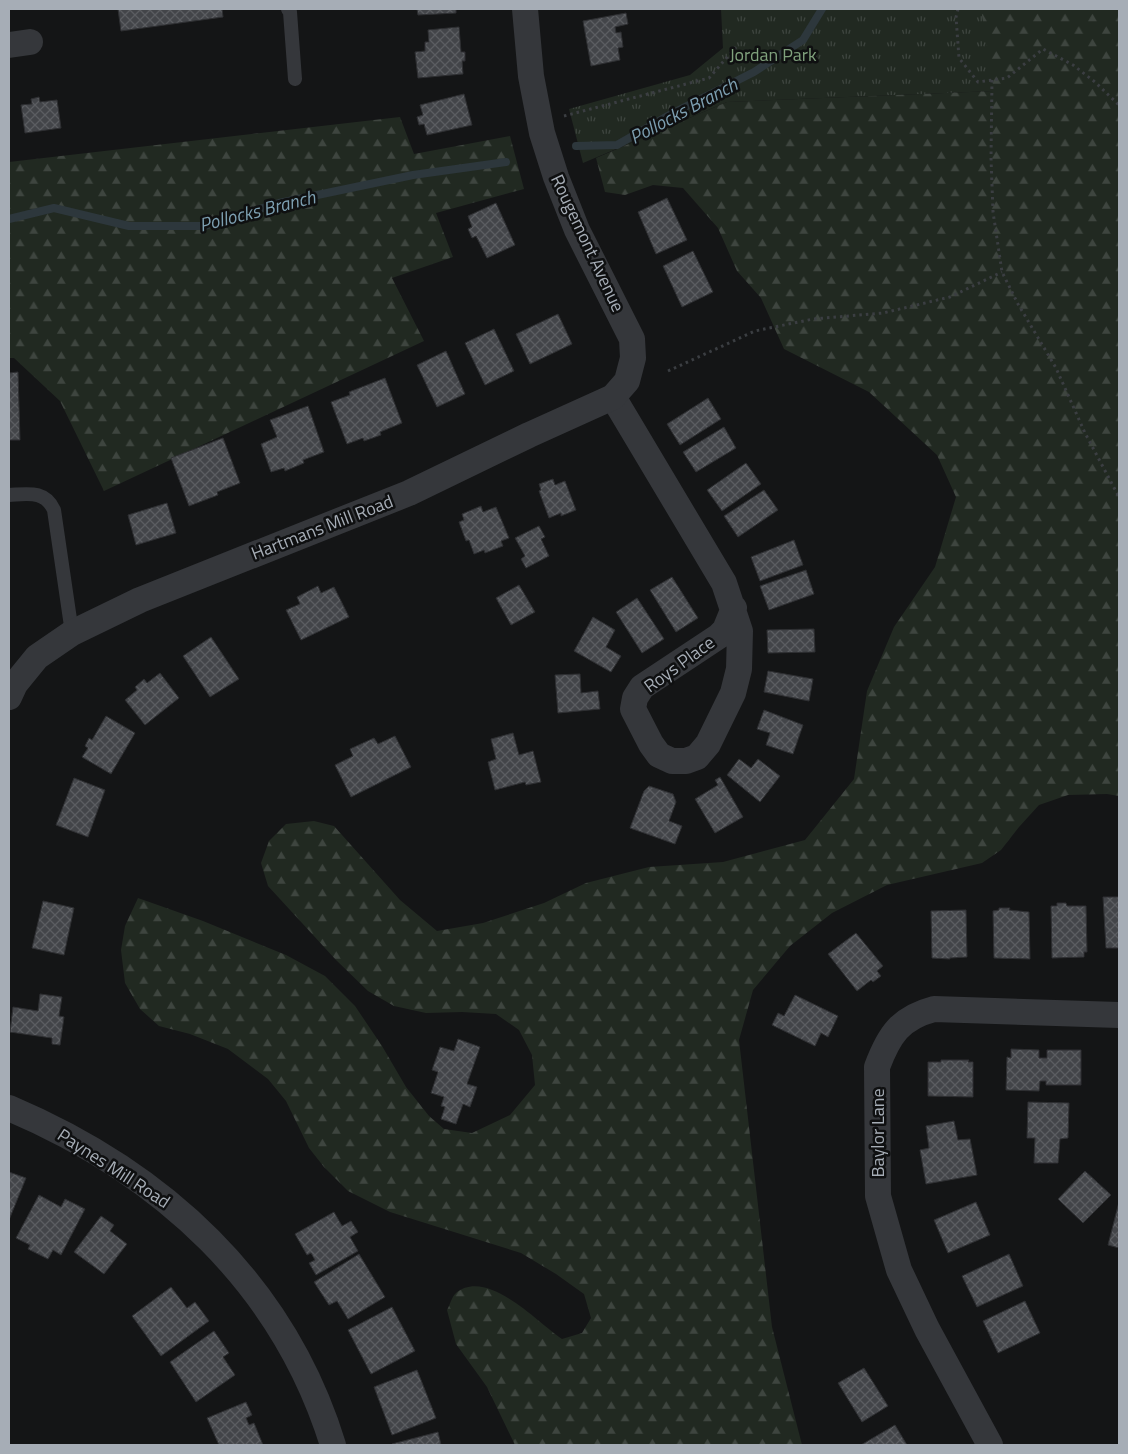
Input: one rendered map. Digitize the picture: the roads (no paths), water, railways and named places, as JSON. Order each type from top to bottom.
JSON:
[{"type":"street","name":"Rougemont Avenue","points":[[525,9],[531,76],[542,133],[556,177],[577,230],[632,339],[633,358]]},
{"type":"street","name":"Hartmans Mill Road","points":[[9,697],[15,684],[37,657],[72,633],[148,596],[409,493],[613,397],[627,381],[633,358]]},
{"type":"street","name":"Roys Place","points":[[613,397],[724,583],[734,608],[740,631],[739,669],[733,692],[708,744],[697,756],[686,761],[672,761],[659,755],[651,744],[633,709],[635,698],[642,688],[719,636],[725,630],[734,608]]},
{"type":"street","name":"Baylor Lane","points":[[990,1445],[927,1329],[899,1270],[878,1196],[877,1067],[882,1052],[903,1022],[918,1013],[934,1009],[1119,1015]]},
{"type":"street","name":"Paynes Mill Road","points":[[9,1108],[82,1144],[136,1178],[176,1208],[211,1240],[242,1275],[276,1322],[295,1355],[316,1399],[333,1445]]},
{"type":"lane","points":[[288,9],[290,12],[295,80]]},
{"type":"lane","points":[[9,495],[40,495],[50,501],[54,510],[72,633]]},
{"type":"waterway","name":"Pollocks Branch","points":[[576,146],[617,145],[673,113],[754,72],[803,40],[822,9]]},
{"type":"waterway","name":"Pollocks Branch","points":[[9,219],[54,208],[129,226],[205,226],[279,203],[413,175],[506,162]]},
{"type":"park label","name":"Jordan Park","points":[[773,54]]}]
